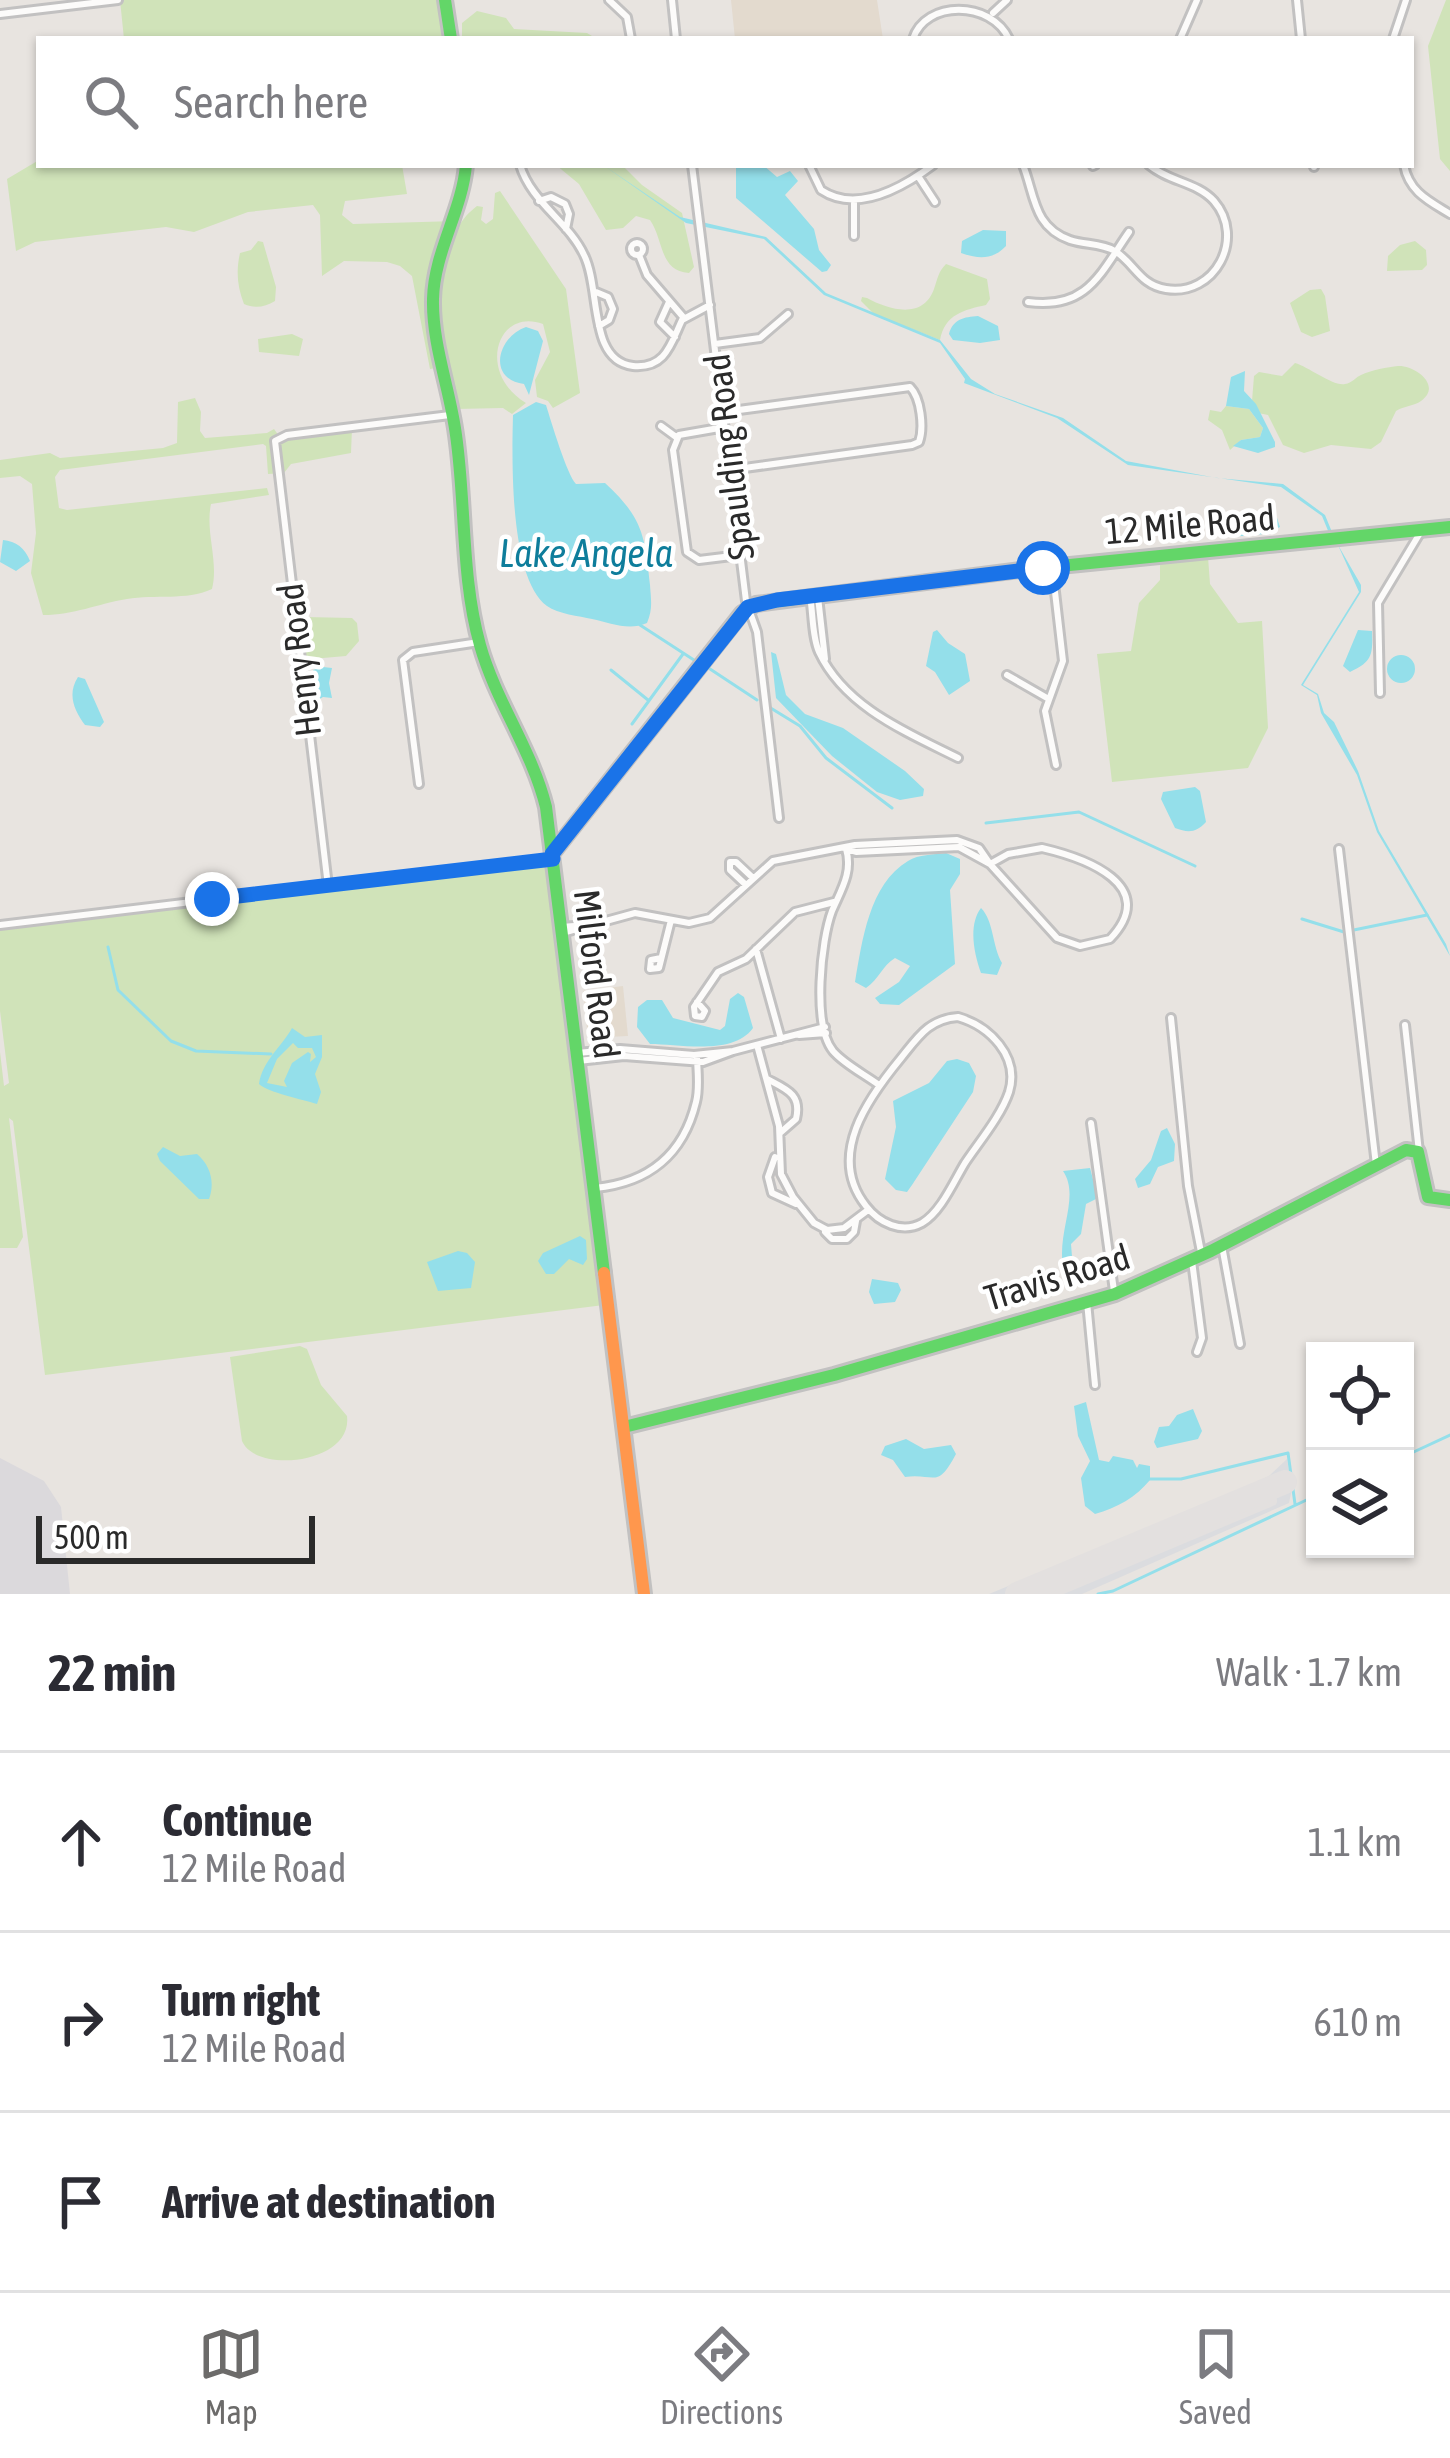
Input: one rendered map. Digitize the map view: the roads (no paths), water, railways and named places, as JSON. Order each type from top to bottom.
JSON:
[{"type":"street","points":[[0,14],[118,0]]},
{"type":"street","points":[[609,0],[621,4],[630,36]]},
{"type":"street","points":[[671,0],[676,36]]},
{"type":"street","points":[[994,13],[1007,0]]},
{"type":"street","points":[[1181,36],[1197,0]]},
{"type":"street","points":[[1297,0],[1301,36]]},
{"type":"street","points":[[1394,36],[1406,0]]},
{"type":"street","points":[[914,36],[921,18],[939,2],[972,1],[994,13],[1007,36]]},
{"type":"street","name":"Milford Road","points":[[466,168],[461,208],[437,271],[432,300],[452,415],[479,642],[541,783],[644,1594]]},
{"type":"street","points":[[522,168],[539,201],[582,250],[596,292],[604,348],[624,364],[648,365],[665,355],[684,318],[710,305]]},
{"type":"street","name":"Spaulding Road","points":[[692,168],[778,818]]},
{"type":"street","points":[[810,168],[821,190],[838,199],[854,200],[886,193],[928,168]]},
{"type":"street","points":[[1024,168],[1033,205],[1048,226],[1070,240],[1115,252],[1143,280],[1170,290],[1198,285],[1223,260],[1227,232],[1217,205],[1200,190],[1154,168]]},
{"type":"street","points":[[1405,168],[1419,195],[1450,214]]},
{"type":"street","points":[[918,176],[935,202]]},
{"type":"street","points":[[539,201],[551,197],[565,204],[566,229]]},
{"type":"street","points":[[854,200],[854,236]]},
{"type":"street","points":[[1028,302],[1067,302],[1093,283],[1129,232]]},
{"type":"street","points":[[639,255],[647,274],[684,318]]},
{"type":"street","points":[[596,292],[608,297],[613,309],[609,320],[599,326]]},
{"type":"street","points":[[670,301],[660,322],[675,337]]},
{"type":"street","points":[[715,344],[760,338],[788,314]]},
{"type":"street","points":[[724,412],[910,387],[917,394],[922,434],[912,445],[730,470]]},
{"type":"street","name":"Henry Road","points":[[328,886],[274,453],[279,436],[452,415]]},
{"type":"street","points":[[661,426],[676,437],[725,428]]},
{"type":"street","points":[[676,437],[673,450],[687,552],[699,560],[740,555]]},
{"type":"street","name":"12 Mile Road","points":[[748,607],[1052,566],[1450,527]]},
{"type":"street","points":[[1381,692],[1378,603],[1421,530]]},
{"type":"street","points":[[1052,566],[1063,661],[1047,698],[1047,734],[1056,765]]},
{"type":"street","points":[[814,596],[825,659],[845,691],[896,727],[958,758]]},
{"type":"street","points":[[0,925],[552,856],[748,607]]},
{"type":"street","points":[[419,784],[404,660],[413,652],[479,642]]},
{"type":"street","points":[[1007,675],[1047,698]]},
{"type":"street","points":[[561,930],[635,914],[689,923],[710,918],[773,861],[787,856],[846,849],[959,847],[990,864],[1036,910],[1049,931],[1066,943],[1095,945],[1110,939],[1124,922],[1126,898],[1117,880],[1063,853],[1025,849],[990,864]]},
{"type":"street","points":[[846,849],[849,868],[829,920],[821,961],[825,1030],[832,1050],[879,1085]]},
{"type":"street","points":[[1339,849],[1376,1166]]},
{"type":"street","points":[[746,886],[730,870],[730,862],[753,878]]},
{"type":"street","points":[[697,1002],[718,972],[746,959],[795,912],[837,901]]},
{"type":"street","points":[[818,909],[829,920]]},
{"type":"street","points":[[661,958],[671,920]]},
{"type":"street","points":[[756,949],[781,1039]]},
{"type":"street","points":[[746,959],[761,965]]},
{"type":"street","points":[[941,1018],[975,1022],[1000,1044],[1011,1078],[1008,1096],[925,1222],[898,1228],[868,1210],[853,1182],[850,1154],[855,1126],[879,1085],[928,1025],[941,1018]]},
{"type":"street","points":[[1171,1018],[1197,1258],[1202,1338],[1198,1352]]},
{"type":"street","points":[[1406,1025],[1428,1197],[1450,1200]]},
{"type":"street","points":[[578,1057],[620,1049],[712,1061],[733,1051],[825,1030]]},
{"type":"street","points":[[757,1045],[780,1133],[768,1177],[772,1192],[799,1204]]},
{"type":"street","points":[[595,1189],[632,1183],[660,1165],[696,1104],[697,1058]]},
{"type":"street","points":[[767,1079],[792,1092],[798,1102],[796,1119],[780,1133]]},
{"type":"street","points":[[1090,1123],[1114,1294]]},
{"type":"street","name":"Travis Road","points":[[624,1427],[834,1375],[1114,1294],[1222,1246],[1406,1150],[1416,1150],[1420,1156]]},
{"type":"street","points":[[777,1154],[781,1174],[799,1204],[823,1228],[844,1228],[868,1210]]},
{"type":"street","points":[[1222,1246],[1240,1344]]},
{"type":"street","points":[[1087,1302],[1095,1385]]},
{"type":"water","points":[[607,168],[680,217],[766,237],[826,293],[940,340],[971,379],[995,394],[1063,418],[1126,461],[1212,477],[1128,465],[1057,418],[964,383],[940,343],[824,295],[764,239],[686,223]]},
{"type":"water","points":[[736,168],[766,168],[777,177],[790,171],[798,181],[785,195],[814,229],[819,250],[831,265],[827,271],[822,272],[736,198]]},
{"type":"water","points":[[983,230],[1006,231],[1006,246],[985,257],[961,253],[962,241]]},
{"type":"water","points":[[978,316],[998,326],[1000,340],[953,340],[949,334],[956,322]]},
{"type":"water","points":[[526,327],[538,331],[543,341],[529,395],[524,384],[505,374],[500,357],[508,339]]},
{"type":"water","points":[[1245,371],[1244,391],[1275,442],[1275,447],[1258,453],[1233,446],[1260,437],[1263,428],[1249,409],[1226,406],[1231,377]]},
{"type":"water","name":"Lake Angela","points":[[536,402],[546,405],[576,484],[605,483],[635,518],[648,568],[651,604],[647,623],[619,625],[563,613],[547,606],[535,592],[515,516],[513,415]]},
{"type":"water","points":[[1221,478],[1283,484],[1325,515],[1334,537],[1322,516],[1281,487]]},
{"type":"water","points":[[1237,517],[1277,518],[1280,527],[1264,534],[1230,537],[1228,523]]},
{"type":"water","points":[[3,540],[20,546],[30,561],[16,571],[0,562]]},
{"type":"water","points":[[1338,545],[1361,592],[1303,685],[1318,694],[1324,713],[1334,722],[1358,771],[1379,831],[1450,956],[1377,832],[1357,775],[1321,713],[1317,695],[1301,685],[1359,592]]},
{"type":"water","points":[[937,630],[965,654],[970,681],[949,695],[926,666]]},
{"type":"water","points":[[1358,630],[1372,631],[1371,652],[1363,665],[1350,672],[1343,666]]},
{"type":"water","points":[[771,652],[776,654],[786,695],[805,714],[843,728],[905,771],[924,789],[923,796],[900,800],[877,792],[832,756],[776,698]]},
{"type":"water","points":[[1401,655],[1411,659],[1415,669],[1411,679],[1401,683],[1391,679],[1387,669],[1391,659]]},
{"type":"water","points":[[332,668],[332,698],[315,702],[313,670]]},
{"type":"water","points":[[78,677],[85,679],[104,722],[100,727],[85,725],[75,708],[72,696]]},
{"type":"water","points":[[1195,787],[1206,822],[1192,831],[1175,828],[1161,799],[1163,792]]},
{"type":"water","points":[[946,853],[960,859],[960,874],[950,890],[955,964],[899,1005],[880,1004],[875,998],[899,982],[910,966],[895,958],[866,988],[855,982],[876,899],[908,861]]},
{"type":"water","points":[[981,908],[1002,963],[997,975],[981,973],[976,957],[973,931]]},
{"type":"water","points":[[738,993],[744,997],[753,1028],[733,1042],[650,1044],[637,1027],[638,1007],[647,1000],[662,1000],[673,1018],[720,1030],[730,999]]},
{"type":"water","points":[[292,1028],[305,1037],[322,1035],[322,1057],[315,1074],[321,1092],[317,1104],[259,1084],[268,1061]],"holes":[[[293,1043],[312,1048],[316,1057],[310,1062],[308,1052],[292,1063],[284,1081],[287,1087],[267,1083],[277,1059]]]},
{"type":"water","points":[[947,1061],[969,1063],[976,1076],[973,1092],[907,1192],[896,1190],[885,1179],[896,1127],[893,1101],[929,1083]]},
{"type":"water","points":[[1167,1128],[1175,1144],[1174,1161],[1158,1167],[1150,1184],[1138,1188],[1135,1179]]},
{"type":"water","points":[[163,1147],[180,1156],[197,1154],[202,1159],[210,1175],[209,1199],[199,1199],[160,1161],[157,1154]]},
{"type":"water","points":[[1090,1168],[1098,1198],[1086,1204],[1081,1234],[1071,1244],[1073,1269],[1088,1266],[1068,1282],[1062,1252],[1070,1195],[1063,1171]]},
{"type":"water","points":[[580,1236],[586,1240],[583,1265],[569,1259],[554,1274],[546,1274],[538,1261],[543,1253]]},
{"type":"water","points":[[458,1251],[475,1262],[471,1288],[438,1291],[427,1262]]},
{"type":"water","points":[[872,1279],[898,1283],[901,1290],[895,1302],[874,1304],[869,1292]]},
{"type":"water","points":[[1086,1402],[1099,1460],[1109,1462],[1113,1456],[1133,1460],[1137,1468],[1139,1464],[1150,1466],[1150,1480],[1139,1492],[1095,1514],[1085,1506],[1081,1478],[1090,1461],[1078,1436],[1074,1406]]},
{"type":"water","points":[[1193,1409],[1202,1431],[1198,1439],[1157,1448],[1159,1427],[1169,1426],[1177,1415]]},
{"type":"water","points":[[906,1439],[924,1449],[951,1445],[956,1454],[935,1478],[905,1477],[893,1460],[881,1455],[885,1446]]},
{"type":"waterway","points":[[640,625],[697,662]]},
{"type":"waterway","points":[[632,724],[683,654]]},
{"type":"waterway","points":[[707,667],[757,700]]},
{"type":"waterway","points":[[611,670],[648,700]]},
{"type":"waterway","points":[[769,707],[800,726],[826,758],[892,808]]},
{"type":"waterway","points":[[986,823],[1079,812],[1195,866]]},
{"type":"waterway","points":[[1302,919],[1344,932],[1427,915]]},
{"type":"waterway","points":[[108,947],[118,990],[171,1041],[196,1051],[271,1054]]},
{"type":"waterway","points":[[1414,1452],[1450,1435]]},
{"type":"waterway","points":[[1150,1479],[1181,1479],[1288,1453],[1295,1504]]},
{"type":"waterway","points":[[1098,1594],[1306,1500]]}]
